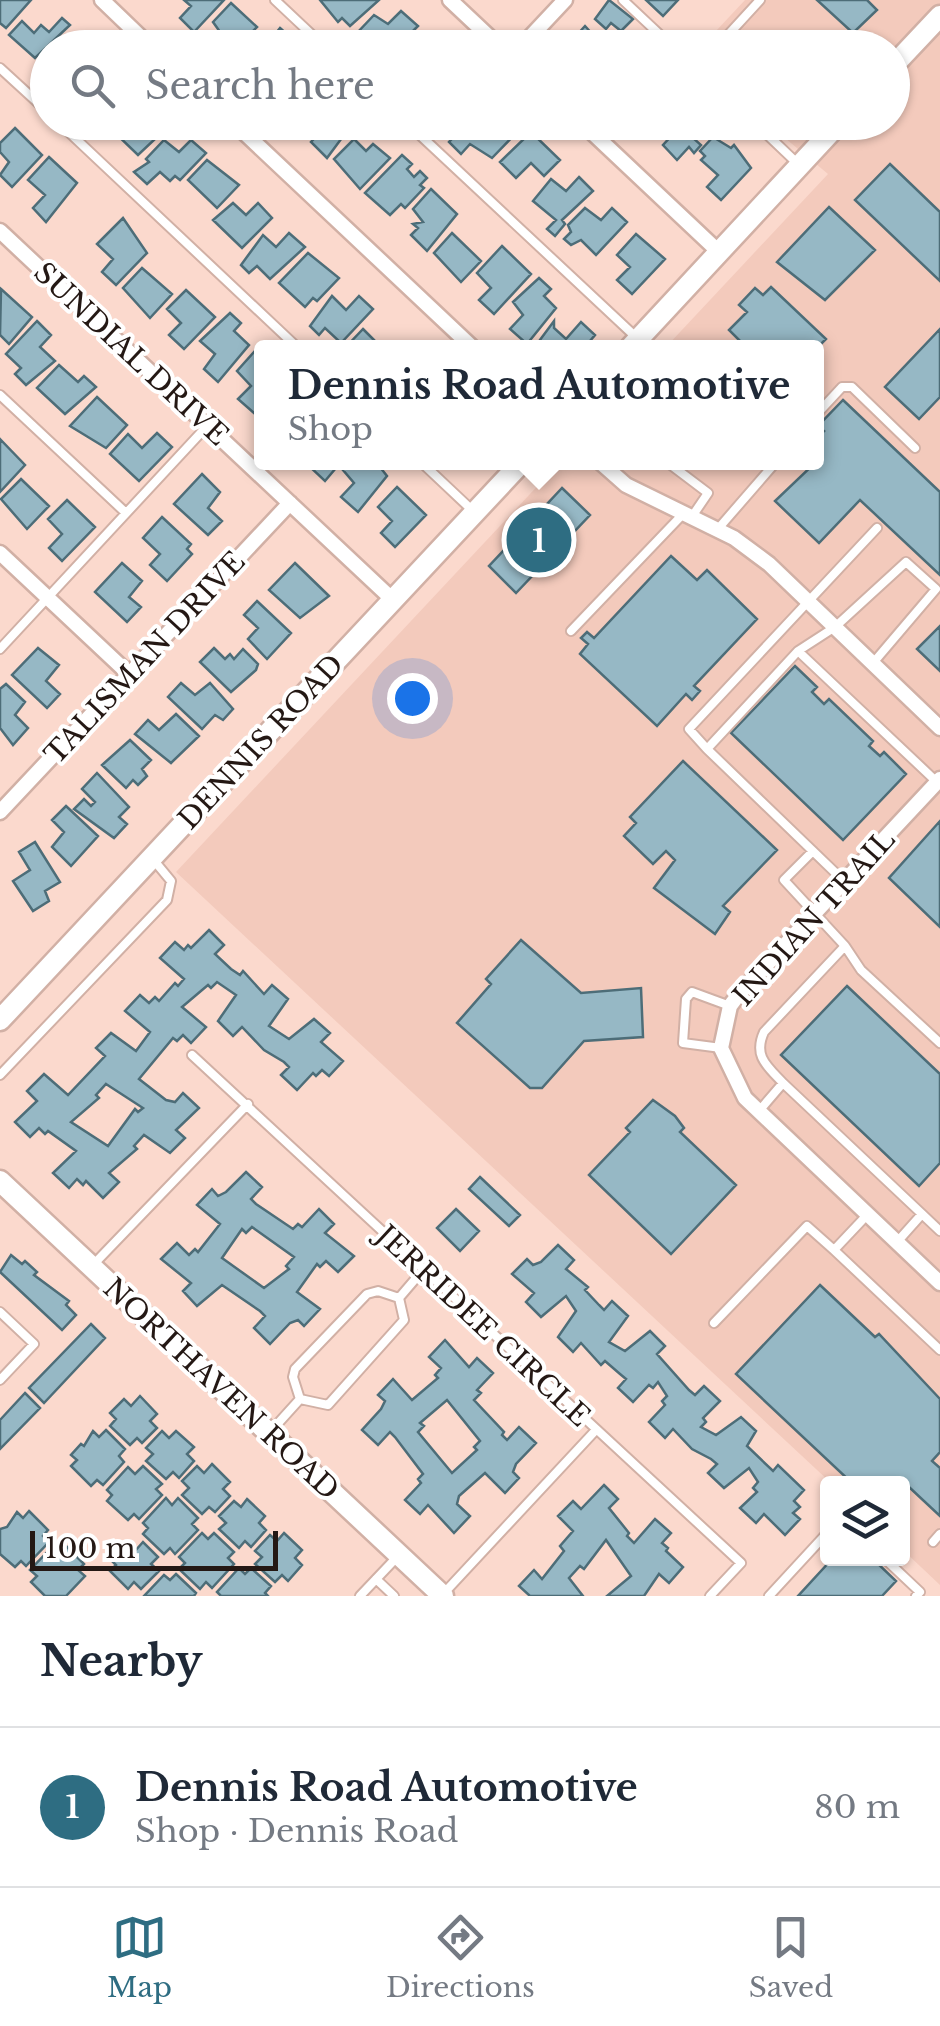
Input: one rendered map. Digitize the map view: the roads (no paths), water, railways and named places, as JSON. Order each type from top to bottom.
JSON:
[{"type":"street","points":[[102,0],[133,30]]},
{"type":"street","points":[[450,0],[482,30]]},
{"type":"street","points":[[536,30],[564,0]]},
{"type":"street","points":[[910,48],[940,16]]},
{"type":"street","points":[[252,140],[465,340]]},
{"type":"street","points":[[600,140],[720,252]]},
{"type":"street","points":[[637,340],[824,140]]},
{"type":"street","name":"SUNDIAL DRIVE","points":[[0,230],[254,469]]},
{"type":"street","name":"SUNDIAL DRIVE","points":[[255,470],[393,600]]},
{"type":"street","name":"DENNIS ROAD","points":[[4,1011],[515,470]]},
{"type":"street","points":[[609,470],[626,484],[716,530],[769,564],[940,728]]},
{"type":"street","name":"TALISMAN DRIVE","points":[[0,812],[290,503]]},
{"type":"street","points":[[0,553],[130,675]]},
{"type":"street","name":"INDIAN TRAIL","points":[[721,1048],[730,1006],[939,782]]},
{"type":"street","points":[[721,1048],[728,1071],[759,1111],[940,1282]]},
{"type":"street","name":"NORTHAVEN ROAD","points":[[0,1181],[442,1596]]},
{"type":"lane","points":[[276,0],[307,30]]},
{"type":"lane","points":[[623,0],[655,30]]},
{"type":"lane","points":[[732,30],[760,0]]},
{"type":"lane","points":[[0,68],[30,96]]},
{"type":"lane","points":[[77,140],[290,340]]},
{"type":"lane","points":[[425,140],[631,340]]},
{"type":"lane","points":[[773,140],[800,166]]},
{"type":"lane","points":[[824,406],[842,387],[852,387],[914,448]]},
{"type":"lane","points":[[0,395],[126,514]]},
{"type":"lane","points":[[0,649],[208,426]]},
{"type":"lane","points":[[429,470],[475,513]]},
{"type":"lane","points":[[571,631],[708,492],[679,470]]},
{"type":"lane","points":[[716,530],[769,470]]},
{"type":"lane","points":[[846,882],[690,729],[877,528]]},
{"type":"lane","points":[[707,749],[798,651],[834,627],[906,562],[936,589],[873,663]]},
{"type":"lane","points":[[798,651],[939,782]]},
{"type":"lane","points":[[813,851],[784,880],[846,946],[861,970],[940,1043]]},
{"type":"lane","points":[[0,1075],[167,900],[171,881],[152,858]]},
{"type":"lane","points":[[846,946],[764,1032],[758,1046],[761,1060],[940,1231]]},
{"type":"lane","points":[[721,1048],[683,1044],[686,998],[692,992],[730,1006]]},
{"type":"lane","name":"JERRIDEE CIRCLE","points":[[192,1055],[742,1563],[710,1596]]},
{"type":"lane","points":[[759,1111],[783,1083]]},
{"type":"lane","points":[[92,1267],[248,1104]]},
{"type":"lane","points":[[834,1250],[868,1214]]},
{"type":"lane","points":[[897,1242],[922,1214]]},
{"type":"lane","points":[[714,1323],[806,1226],[940,1350]]},
{"type":"lane","points":[[399,1298],[424,1270]]},
{"type":"lane","points":[[300,1400],[293,1377],[296,1369],[367,1294],[378,1291],[399,1298]]},
{"type":"lane","points":[[300,1400],[328,1405],[404,1320],[399,1298]]},
{"type":"lane","points":[[0,1312],[34,1344],[0,1380]]},
{"type":"lane","points":[[269,1433],[300,1400]]},
{"type":"lane","points":[[442,1596],[595,1431]]},
{"type":"lane","points":[[769,1596],[820,1541]]},
{"type":"lane","points":[[360,1596],[399,1555]]},
{"type":"lane","points":[[892,1566],[920,1595]]},
{"type":"lane","points":[[376,1579],[394,1596]]},
{"type":"place","name":"Dennis Road Automotive","points":[[539,540]]}]
